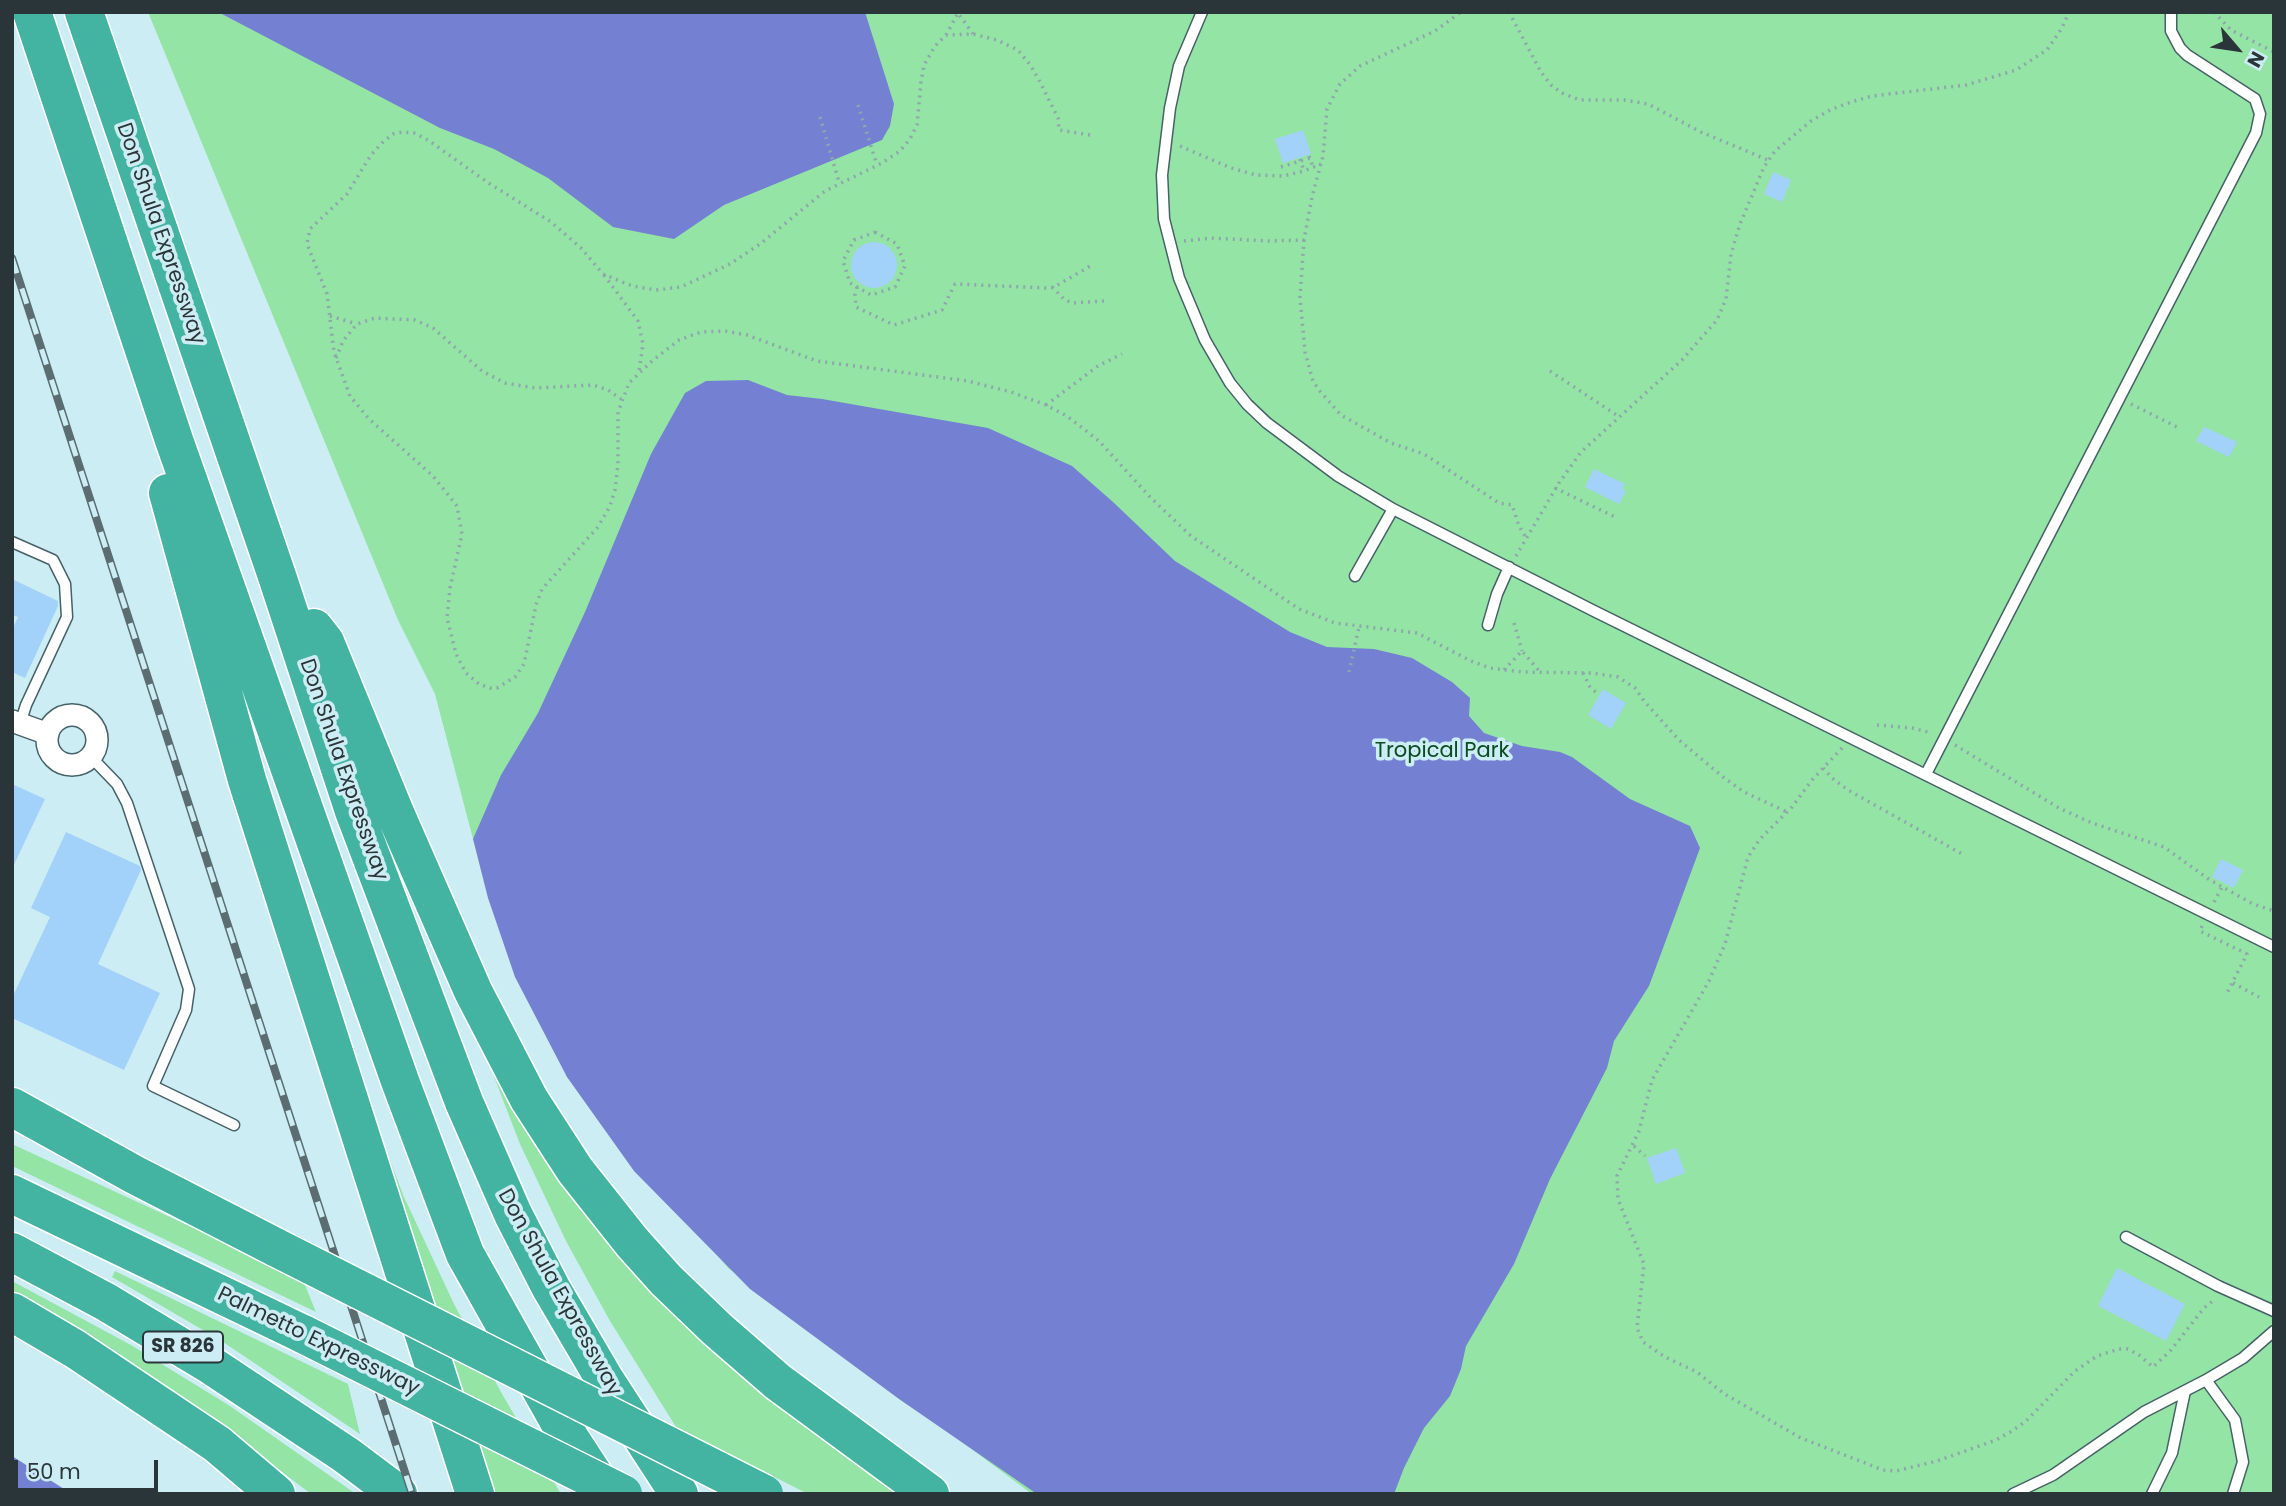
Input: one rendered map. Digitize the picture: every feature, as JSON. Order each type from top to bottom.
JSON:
[{"type":"highway","points":[[32,12],[174,440],[400,1081],[465,1254],[561,1425],[606,1494]]},
{"type":"highway","name":"Don Shula Expressway","points":[[84,12],[278,579],[354,811],[464,1102],[490,1165],[538,1263],[591,1357],[679,1494]]},
{"type":"highway","points":[[174,440],[165,483],[247,780],[475,1494]]},
{"type":"highway","points":[[278,579],[325,642],[395,813],[473,991],[522,1087],[575,1170],[632,1242],[717,1329],[778,1382],[930,1494]]},
{"type":"highway","points":[[12,1107],[277,1248],[764,1494]]},
{"type":"highway","points":[[12,1128],[28,1135],[89,1150]]},
{"type":"highway","name":"Palmetto Expressway","points":[[12,1194],[305,1335],[623,1494]]},
{"type":"highway","name":"SR 826","points":[[12,1252],[168,1339],[346,1455],[398,1494]]},
{"type":"highway","points":[[12,1312],[75,1349],[205,1436],[269,1489]]},
{"type":"highway","points":[[12,1343],[99,1390],[206,1457],[269,1489]]},
{"type":"street","points":[[64,716],[81,716],[88,720],[94,726],[98,742],[91,757],[76,765],[60,763],[49,751],[48,734],[51,726],[64,716]]},
{"type":"street","points":[[16,723],[48,734]]},
{"type":"lane","points":[[1202,12],[1185,49],[1174,85],[1166,131],[1162,174],[1168,242],[1185,294],[1214,357],[1247,404],[1282,435],[1319,463],[1393,509],[2274,947]]},
{"type":"lane","points":[[1926,774],[2256,133],[2260,114],[2255,99],[2187,55],[2171,31],[2171,12]]},
{"type":"lane","points":[[1355,576],[1393,509]]},
{"type":"lane","points":[[12,542],[53,560],[65,584],[66,617],[16,723]]},
{"type":"lane","points":[[1488,625],[1509,567]]},
{"type":"lane","points":[[91,757],[117,784],[127,803],[189,989],[186,1010],[153,1086],[234,1125]]},
{"type":"lane","points":[[2126,1237],[2227,1291],[2274,1311]]},
{"type":"lane","points":[[2013,1494],[2053,1475],[2144,1412],[2242,1358],[2274,1331]]},
{"type":"lane","points":[[2206,1380],[2235,1420],[2243,1462],[2233,1494]]},
{"type":"lane","points":[[2151,1494],[2172,1453],[2185,1391]]},
{"type":"path","points":[[1461,12],[1435,31],[1367,62],[1346,77],[1327,109],[1321,164],[1304,240],[1300,297],[1305,352],[1313,381],[1340,415],[1391,443],[1424,454],[1499,503],[1511,505],[1526,538]]},
{"type":"path","points":[[1509,12],[1541,72],[1551,85],[1562,93],[1580,100],[1624,100],[1648,104],[1694,128],[1768,160]]},
{"type":"path","points":[[1509,567],[1555,488],[1581,452],[1682,360],[1717,320],[1726,299],[1734,243],[1750,198],[1768,160],[1802,127],[1830,110],[1851,102],[1881,95],[1966,85],[2016,70],[2047,50],[2069,12]]},
{"type":"path","points":[[2214,12],[2231,30],[2274,52]]},
{"type":"path","points":[[603,274],[648,289],[674,288],[691,283],[730,264],[752,250],[809,202],[839,182],[877,165],[900,150],[914,133],[919,116],[920,82],[925,65],[958,13],[973,34]]},
{"type":"path","points":[[946,35],[973,34],[997,40],[1018,50],[1040,82],[1058,118],[1059,130],[1090,135]]},
{"type":"path","points":[[858,105],[877,165]]},
{"type":"path","points":[[820,117],[839,182]]},
{"type":"path","points":[[639,373],[643,344],[638,321],[581,248],[551,222],[487,182],[434,143],[414,133],[397,132],[376,148],[347,194],[316,221],[307,234],[309,251],[324,284],[336,359],[350,396],[357,406],[433,476],[457,506],[462,534],[448,600],[448,627],[456,654],[466,673],[479,684],[490,688],[508,683],[520,671],[527,657],[541,589],[592,534],[607,513],[616,481],[618,411],[629,383],[678,340],[701,332],[725,331],[747,335],[799,356],[826,363],[968,381],[1021,394],[1046,405],[1068,416],[1099,441],[1152,498],[1204,545],[1299,609],[1327,620],[1359,627],[1417,633],[1471,661],[1504,670],[1610,675],[1630,684],[1679,740],[1723,777],[1744,792],[1787,813]]},
{"type":"path","points":[[1175,145],[1248,174],[1283,176],[1304,172],[1321,164]]},
{"type":"path","points":[[1281,167],[1309,157],[1314,167]]},
{"type":"path","points":[[1301,160],[1304,172]]},
{"type":"path","points":[[875,232],[897,244],[905,267],[895,288],[871,295],[857,288],[850,283],[843,261],[854,240],[875,232]]},
{"type":"path","points":[[1180,242],[1211,238],[1304,240]]},
{"type":"path","points":[[857,288],[856,307],[894,325],[942,310],[955,284],[1040,289],[1052,287],[1092,265]]},
{"type":"path","points":[[1052,287],[1065,300],[1073,303],[1104,301]]},
{"type":"path","points":[[330,316],[357,324],[383,318],[421,321],[438,332],[482,371],[505,383],[534,388],[593,385],[608,390],[621,399]]},
{"type":"path","points":[[336,359],[343,341],[357,324]]},
{"type":"path","points":[[1046,405],[1098,366],[1122,354]]},
{"type":"path","points":[[1550,371],[1618,416]]},
{"type":"path","points":[[2131,404],[2179,428]]},
{"type":"path","points":[[1555,488],[1615,517]]},
{"type":"path","points":[[1514,623],[1522,651],[1541,673]]},
{"type":"path","points":[[1349,672],[1359,627]]},
{"type":"path","points":[[1504,670],[1522,651]]},
{"type":"path","points":[[1583,673],[1590,687],[1598,694]]},
{"type":"path","points":[[1877,725],[1934,733]]},
{"type":"path","points":[[1955,745],[2074,815],[2164,847],[2222,887],[2253,904],[2274,911]]},
{"type":"path","points":[[1844,746],[1787,813],[1760,839],[1748,857],[1725,944],[1709,981],[1652,1080],[1633,1146],[1620,1167],[1616,1184],[1621,1207],[1644,1264],[1637,1328],[1643,1342],[1801,1438],[1890,1471],[1905,1470],[1937,1461],[2012,1432],[2026,1422],[2074,1371],[2105,1353],[2128,1349],[2153,1367],[2171,1350],[2204,1308],[2227,1291]]},
{"type":"path","points":[[1824,768],[1832,778],[1848,789],[1964,855]]},
{"type":"path","points":[[2213,904],[2222,887]]},
{"type":"path","points":[[2203,924],[2200,931],[2247,954],[2226,995]]},
{"type":"path","points":[[2232,983],[2259,997]]},
{"type":"path","points":[[1633,1146],[1645,1156]]},
{"type":"green space","name":"Tropical Park","points":[[148,12],[2274,12],[2274,1494],[1032,1494],[728,1268],[567,1077],[473,839],[435,694],[398,620]]},
{"type":"green space","points":[[483,1048],[542,1139],[908,1494],[808,1494],[676,1427],[610,1321],[566,1241],[520,1144]]},
{"type":"green space","points":[[383,1142],[404,1197],[454,1304],[502,1394],[561,1494],[487,1494]]},
{"type":"green space","points":[[12,1144],[302,1278],[316,1312],[12,1166]]},
{"type":"green space","points":[[115,1271],[348,1384],[360,1434],[220,1340],[112,1277]]},
{"type":"green space","points":[[12,1281],[131,1345],[230,1406],[356,1494],[311,1494],[200,1410],[128,1360],[117,1361],[12,1296]]},
{"type":"water","points":[[218,12],[865,12],[894,104],[890,126],[882,140],[724,205],[674,239],[613,227],[548,178],[494,149],[440,128]]},
{"type":"water","points":[[748,380],[787,395],[988,428],[1072,466],[1175,561],[1290,632],[1327,647],[1374,649],[1412,658],[1452,682],[1470,698],[1469,716],[1484,733],[1522,746],[1560,752],[1572,757],[1630,799],[1690,826],[1700,848],[1649,986],[1614,1041],[1607,1068],[1550,1179],[1514,1264],[1466,1346],[1461,1369],[1450,1396],[1424,1428],[1394,1494],[1037,1494],[899,1399],[750,1289],[634,1171],[567,1077],[515,977],[488,898],[473,839],[501,775],[538,713],[585,612],[651,454],[685,393],[706,381]]},
{"type":"water","points":[[12,1456],[72,1494],[12,1494]]},
{"type":"building","points":[[1303,130],[1311,154],[1283,163],[1275,139]]},
{"type":"building","points":[[1773,172],[1791,180],[1782,202],[1764,194]]},
{"type":"building","points":[[874,242],[890,249],[897,265],[890,281],[874,288],[858,281],[851,265],[858,249]]},
{"type":"building","points":[[2204,427],[2237,442],[2229,457],[2196,441]]},
{"type":"building","points":[[1594,469],[1625,484],[1622,489],[1626,491],[1619,504],[1585,487]]},
{"type":"building","points":[[12,579],[58,601],[25,678],[12,672],[12,630],[18,617],[12,615]]},
{"type":"building","points":[[1603,689],[1626,703],[1611,729],[1588,715]]},
{"type":"building","points":[[12,784],[45,799],[12,869]]},
{"type":"building","points":[[66,832],[140,866],[141,870],[98,964],[160,993],[124,1070],[12,1018],[12,998],[50,917],[31,908]]},
{"type":"building","points":[[2221,859],[2243,870],[2234,888],[2212,877]]},
{"type":"building","points":[[1676,1148],[1685,1173],[1656,1184],[1647,1158]]},
{"type":"building","points":[[2117,1268],[2185,1304],[2166,1341],[2098,1306]]},
{"type":"railway","points":[[12,258],[412,1494]]}]
